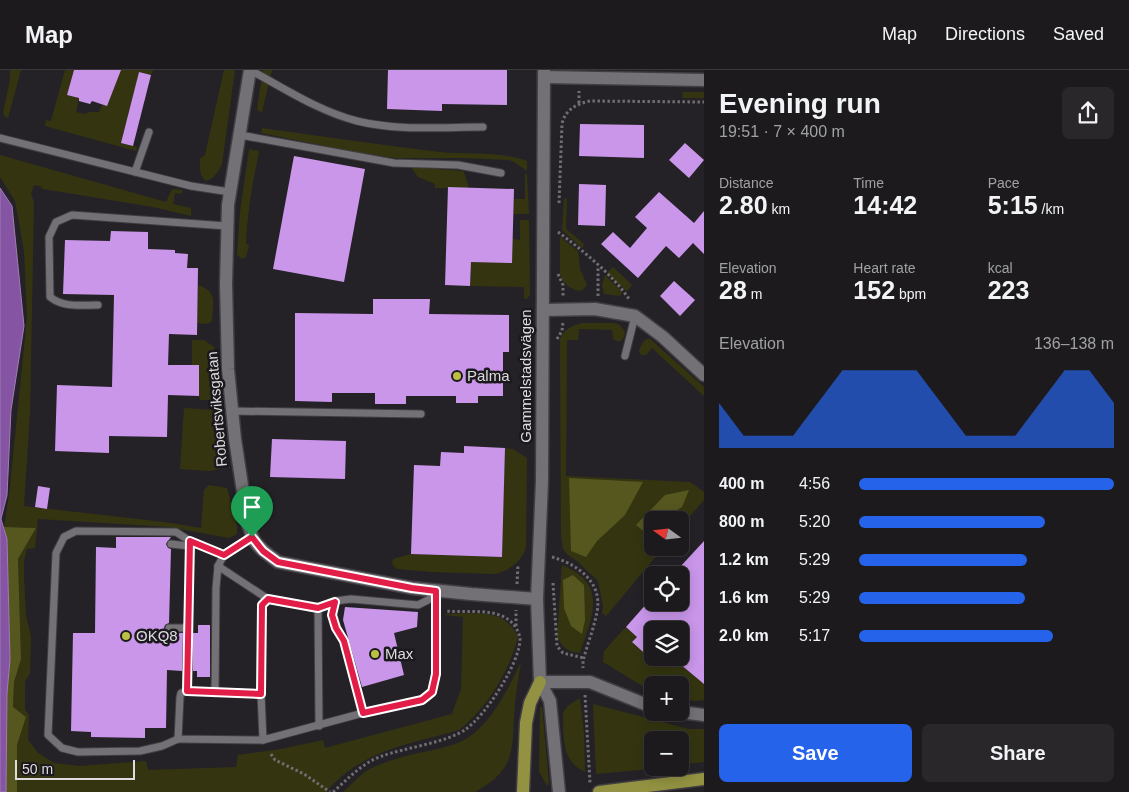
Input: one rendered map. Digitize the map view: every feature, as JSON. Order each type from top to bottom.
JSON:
[{"type":"main road","points":[[523,792],[526,723],[530,703],[540,682]]},
{"type":"main road","points":[[600,792],[704,779]]},
{"type":"street","name":"Robertsviksgatan","points":[[250,70],[230,192],[227,226],[226,284],[228,368],[232,411],[243,496],[252,537],[263,551],[278,562],[412,588],[538,598]]},
{"type":"street","points":[[544,73],[704,80]]},
{"type":"street","name":"Gammelstadsvägen","points":[[540,682],[538,598],[542,481],[544,73]]},
{"type":"street","points":[[543,310],[595,309],[635,316],[663,337],[704,375]]},
{"type":"street","points":[[559,792],[550,701],[540,682],[590,682],[644,704]]},
{"type":"street","points":[[689,713],[704,715]]},
{"type":"lane","points":[[250,70],[311,104],[358,121],[399,127],[483,127]]},
{"type":"lane","points":[[135,172],[149,132]]},
{"type":"lane","points":[[240,135],[394,163],[458,165],[501,173]]},
{"type":"lane","points":[[0,138],[191,186],[230,192]]},
{"type":"lane","points":[[98,305],[66,305],[57,303],[50,297],[49,238],[56,222],[72,215],[227,226]]},
{"type":"lane","points":[[625,356],[635,316]]},
{"type":"lane","points":[[232,411],[420,414]]},
{"type":"lane","points":[[224,555],[190,543],[176,532],[76,531],[64,537],[56,554],[48,735],[62,748],[78,752],[140,751],[162,746],[178,739],[263,740],[363,713],[422,700],[432,692],[436,674],[436,591]]},
{"type":"lane","points":[[215,693],[218,566],[224,555],[252,537]]},
{"type":"lane","points":[[171,544],[190,543]]},
{"type":"lane","points":[[187,691],[190,543]]},
{"type":"lane","points":[[218,566],[268,599],[318,608],[335,602],[351,600],[418,605],[428,600],[436,591]]},
{"type":"lane","points":[[263,740],[261,694],[262,605],[268,599]]},
{"type":"lane","points":[[335,602],[332,615],[336,628],[344,641],[363,713]]},
{"type":"lane","points":[[318,608],[319,726]]},
{"type":"lane","points":[[169,628],[188,628]]},
{"type":"lane","points":[[178,739],[181,693],[187,691],[261,694]]},
{"type":"path","points":[[579,103],[590,101],[704,102]]},
{"type":"path","points":[[558,232],[575,244],[622,288],[629,299]]},
{"type":"path","points":[[598,266],[598,296]]},
{"type":"path","points":[[552,558],[566,561],[578,568],[589,578],[596,592],[597,611],[584,658],[590,792]]},
{"type":"path","points":[[553,578],[557,646],[563,653],[584,658]]},
{"type":"path","points":[[271,754],[275,760],[304,774],[332,792],[366,763],[382,756],[463,732],[497,693],[515,660],[520,637],[516,627],[508,619],[494,613],[446,612]]},
{"type":"shaded area","points":[[10,70],[21,70],[8,118],[4,116],[3,112],[10,80]]},
{"type":"shaded area","points":[[65,70],[74,70],[67,95],[79,98],[76,112],[85,114],[99,112],[116,70],[153,70],[151,75],[139,72],[121,143],[137,147],[136,151],[45,126],[46,120],[51,121]]},
{"type":"shaded area","points":[[224,70],[235,70],[222,164],[214,177],[206,181],[201,174],[200,159],[205,155]]},
{"type":"shaded area","points":[[263,70],[272,70],[262,112],[258,111],[257,108]]},
{"type":"shaded area","points":[[682,92],[704,92],[704,98],[683,98]]},
{"type":"shaded area","points":[[262,128],[440,152],[506,156],[527,161],[527,171],[509,160],[395,158],[355,152],[261,133]]},
{"type":"shaded area","points":[[249,149],[259,151],[248,220],[246,244],[249,245],[246,257],[242,259],[237,255],[240,212]]},
{"type":"shaded area","points":[[0,155],[166,202],[172,189],[183,190],[181,194],[175,193],[173,204],[191,208],[191,216],[153,207],[43,189],[40,186],[34,185],[31,194],[34,202],[30,413],[24,506],[201,528],[204,490],[209,485],[227,488],[237,526],[237,534],[229,538],[169,527],[38,519],[35,548],[27,549],[24,560],[24,578],[26,616],[31,636],[30,673],[25,682],[25,710],[29,715],[28,740],[38,753],[54,763],[80,766],[146,761],[148,770],[236,767],[238,755],[281,749],[323,740],[325,748],[452,714],[461,689],[463,617],[445,615],[488,614],[505,621],[512,627],[518,637],[509,663],[496,688],[479,711],[459,730],[396,747],[381,753],[353,768],[331,786],[327,792],[17,792],[17,745],[26,717],[13,708],[14,682],[21,659],[18,559],[36,528],[4,527],[9,496],[27,318],[24,251],[15,201],[0,177]]},
{"type":"shaded area","points":[[411,167],[462,171],[469,188],[435,188],[435,184],[418,177]]},
{"type":"shaded area","points":[[525,174],[527,174],[529,214],[513,214],[514,199],[525,199]]},
{"type":"shaded area","points":[[0,188],[12,206],[24,326],[11,410],[7,495],[1,519],[7,539],[10,660],[7,693],[6,792],[0,792]]},
{"type":"shaded area","points":[[567,198],[566,229],[584,244],[582,248],[562,230],[564,199]]},
{"type":"shaded area","points":[[520,220],[529,220],[530,295],[527,299],[524,299],[524,287],[470,286],[471,262],[513,239],[520,240]]},
{"type":"shaded area","points":[[560,237],[578,251],[580,269],[587,285],[581,291],[568,286],[561,278]]},
{"type":"shaded area","points":[[613,267],[632,285],[628,290],[626,291],[607,273]]},
{"type":"shaded area","points":[[605,275],[622,292],[620,296],[604,294],[602,285]]},
{"type":"shaded area","points":[[198,285],[209,291],[213,299],[212,321],[207,324],[197,323]]},
{"type":"shaded area","points":[[582,323],[615,323],[620,325],[625,332],[621,341],[617,341],[613,339],[612,330],[579,329],[578,340],[567,340],[566,476],[690,482],[704,492],[704,500],[690,516],[689,511],[644,511],[644,556],[656,556],[648,566],[644,566],[644,571],[606,616],[602,613],[603,606],[598,581],[567,554],[563,549],[561,536],[560,339],[569,328]]},
{"type":"shaded area","points":[[649,338],[704,387],[704,396],[652,348],[646,355],[641,355],[639,351],[641,345]]},
{"type":"shaded area","points":[[192,340],[204,340],[214,347],[216,396],[213,400],[200,400],[199,365],[192,365]]},
{"type":"shaded area","points":[[184,408],[214,410],[219,415],[222,464],[219,469],[209,471],[180,469]]},
{"type":"shaded area","points":[[505,448],[513,449],[527,458],[526,547],[522,557],[511,567],[496,574],[397,569],[392,564],[393,559],[411,554],[501,557]]},
{"type":"shaded area","points":[[569,478],[643,482],[625,515],[597,541],[586,557],[571,551]]},
{"type":"shaded area","points":[[689,490],[682,507],[676,511],[650,511],[665,495]]},
{"type":"shaded area","points":[[644,517],[644,532],[636,525]]},
{"type":"shaded area","points":[[4,527],[36,528],[18,559],[21,659],[14,682],[13,707],[26,717],[17,745],[17,792],[6,792],[7,693],[10,660],[7,539]]},
{"type":"shaded area","points":[[562,565],[577,573],[592,592],[592,614],[580,653],[567,649],[557,638]]},
{"type":"shaded area","points":[[573,575],[584,585],[585,620],[582,634],[571,626],[564,608],[563,580]]},
{"type":"shaded area","points":[[626,627],[637,637],[632,642],[644,653],[644,666],[682,666],[700,680],[704,676],[704,700],[689,700],[689,676],[644,676],[644,687],[603,662],[604,651]]},
{"type":"shaded area","points":[[521,662],[510,755],[506,765],[489,783],[475,792],[343,792],[363,773],[375,766],[406,756],[447,747],[469,737],[492,713]]},
{"type":"shaded area","points":[[580,698],[584,734],[585,772],[571,761],[567,754],[564,738],[563,712],[569,705]]},
{"type":"shaded area","points":[[593,704],[644,717],[644,721],[658,721],[689,729],[704,729],[704,762],[689,764],[689,731],[644,731],[644,770],[596,774]]},
{"type":"shaded area","points":[[540,707],[542,707],[549,783],[547,786],[539,771]]},
{"type":"building","points":[[74,70],[121,70],[107,106],[92,101],[90,104],[79,101],[79,98],[67,95]]},
{"type":"building","points":[[388,70],[507,70],[507,105],[442,104],[442,111],[387,109]]},
{"type":"building","points":[[139,72],[151,75],[133,146],[121,143]]},
{"type":"building","points":[[580,124],[644,125],[644,158],[579,156]]},
{"type":"building","points":[[685,143],[704,160],[689,178],[669,160]]},
{"type":"building","points":[[294,156],[365,169],[344,282],[273,269]]},
{"type":"building","points":[[579,184],[606,185],[605,226],[578,225]]},
{"type":"building","points":[[448,187],[514,189],[512,263],[471,262],[470,286],[445,285]]},
{"type":"building","points":[[659,192],[694,223],[704,211],[704,254],[693,243],[679,258],[666,246],[638,278],[601,244],[613,232],[630,248],[647,228],[635,217]]},
{"type":"building","points":[[111,231],[148,232],[148,249],[175,250],[175,253],[188,254],[187,268],[198,268],[197,335],[169,334],[168,365],[199,365],[199,396],[168,395],[167,437],[109,436],[109,453],[55,451],[57,385],[112,387],[114,295],[63,294],[65,240],[110,241]]},
{"type":"building","points":[[674,281],[695,300],[680,316],[660,296]]},
{"type":"building","points":[[373,299],[430,299],[429,314],[509,315],[509,352],[503,352],[503,396],[478,396],[478,403],[456,403],[456,396],[406,396],[406,404],[375,404],[375,393],[332,393],[332,402],[295,401],[295,313],[373,314]]},
{"type":"building","points":[[272,439],[346,441],[345,479],[270,477]]},
{"type":"building","points":[[464,446],[505,448],[502,557],[411,554],[414,465],[440,466],[441,452],[464,453]]},
{"type":"building","points":[[38,486],[50,488],[47,509],[35,507]]},
{"type":"building","name":"OKQ8","points":[[116,537],[171,537],[166,544],[171,549],[169,623],[164,628],[169,633],[183,633],[182,671],[167,670],[166,728],[145,728],[145,738],[91,737],[91,732],[71,731],[73,633],[95,633],[96,547],[116,548]]},
{"type":"building","points":[[704,541],[704,684],[682,666],[689,666],[689,621],[644,621],[644,653],[632,642],[637,637],[626,627],[644,607],[644,611],[689,611],[689,566],[681,566]]},
{"type":"building","name":"Max","points":[[345,607],[418,612],[417,627],[394,633],[404,675],[362,687],[343,620]]},
{"type":"building","points":[[198,625],[210,625],[210,677],[197,677],[197,671],[193,671],[193,633],[198,633]]},
{"type":"place","name":"Palma","points":[[457,376]]},
{"type":"place","name":"OKQ8","points":[[126,636]]},
{"type":"place","name":"Max","points":[[375,654]]},
{"type":"route","points":[[252,537],[263,551],[278,562],[436,591],[436,674],[432,692],[422,700],[363,713],[344,641],[336,628],[332,615],[335,602],[318,608],[268,599],[262,605],[261,694],[187,691],[190,541],[224,555],[252,537]]}]
